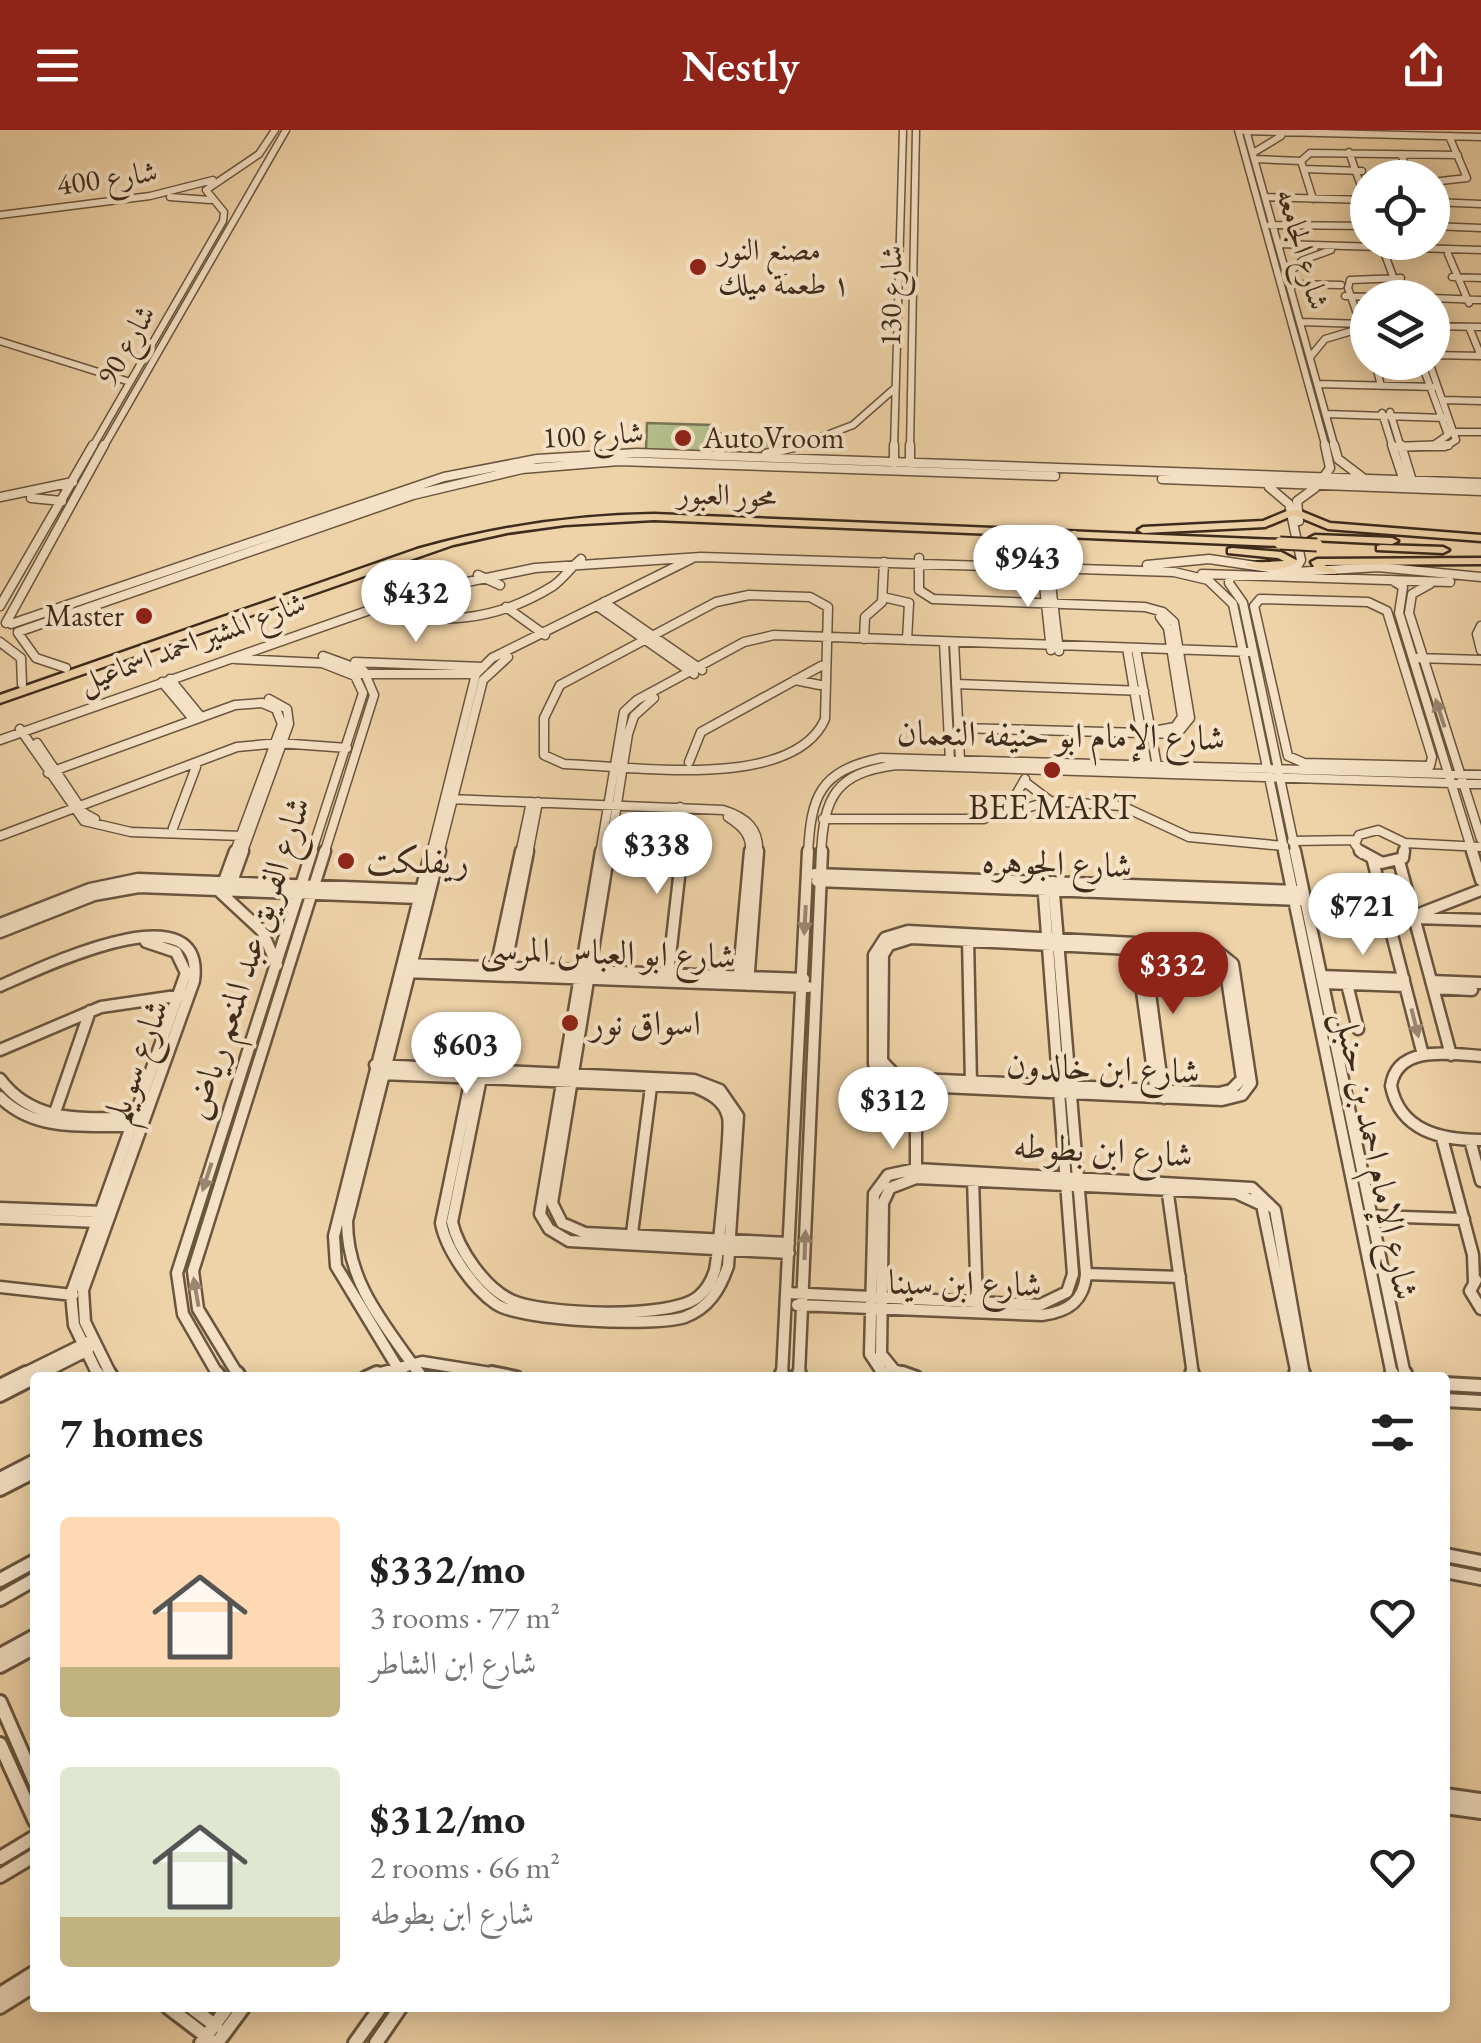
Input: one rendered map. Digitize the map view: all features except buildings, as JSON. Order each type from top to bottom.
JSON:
[{"type":"highway","name":"محور العبور","points":[[0,691],[430,540],[547,516],[648,510],[1316,542],[1481,545]]},
{"type":"highway","points":[[1146,534],[1270,523],[1294,513],[1328,526],[1481,545]]},
{"type":"highway","name":"محور العبور","points":[[0,699],[435,547],[535,524],[654,517],[1074,535],[1146,534]]},
{"type":"highway","points":[[1146,534],[1200,548],[1281,554],[1292,561],[1283,566],[1251,565]]},
{"type":"highway","points":[[1332,572],[1320,568],[1317,562],[1481,561]]},
{"type":"street","points":[[238,213],[224,216],[206,190],[218,178],[253,158],[275,130]]},
{"type":"street","name":"شارع 90","points":[[6,624],[11,606],[106,448],[286,130]]},
{"type":"street","name":"شارع 130","points":[[894,463],[903,130]]},
{"type":"street","name":"شارع 130","points":[[910,463],[916,130]]},
{"type":"street","points":[[1238,130],[1481,136]]},
{"type":"street","name":"شارع الجامعه","points":[[1238,130],[1269,222],[1329,444],[1341,464],[1369,480]]},
{"type":"street","points":[[1309,130],[1481,136]]},
{"type":"street","name":"شارع الجامعه","points":[[1247,131],[1269,222],[1288,274],[1325,412],[1330,468],[1322,482]]},
{"type":"street","points":[[1254,156],[1274,138],[1298,132]]},
{"type":"street","points":[[1446,136],[1466,178],[1450,178]]},
{"type":"street","points":[[1254,156],[1301,160],[1315,152],[1455,156]]},
{"type":"street","points":[[1307,171],[1310,156],[1353,154]]},
{"type":"street","points":[[1353,154],[1355,160]]},
{"type":"street","points":[[1404,155],[1408,160]]},
{"type":"street","points":[[253,158],[270,156]]},
{"type":"street","points":[[1301,160],[1317,199]]},
{"type":"street","points":[[240,166],[265,166]]},
{"type":"street","points":[[1307,171],[1350,172]]},
{"type":"street","name":"شارع 400","points":[[0,217],[162,194],[218,178]]},
{"type":"street","name":"شارع 400","points":[[0,217],[177,197],[210,200]]},
{"type":"street","points":[[1266,200],[1350,202]]},
{"type":"street","points":[[1266,200],[1350,205]]},
{"type":"street","points":[[218,206],[243,204]]},
{"type":"street","points":[[1450,204],[1481,204]]},
{"type":"street","points":[[1450,204],[1481,204]]},
{"type":"street","name":"شارع 90","points":[[0,606],[224,216]]},
{"type":"street","points":[[1269,222],[1350,224]]},
{"type":"street","points":[[1450,227],[1481,228]]},
{"type":"street","points":[[1280,247],[1350,248]]},
{"type":"street","points":[[1280,247],[1350,249]]},
{"type":"street","points":[[1288,274],[1299,263],[1331,250]]},
{"type":"street","points":[[1450,251],[1481,253]]},
{"type":"street","points":[[1450,254],[1481,253]]},
{"type":"street","points":[[1390,260],[1398,280]]},
{"type":"street","points":[[1448,260],[1464,301]]},
{"type":"street","points":[[1341,286],[1350,276],[1397,277]]},
{"type":"street","points":[[1348,297],[1348,282],[1354,278],[1397,277]]},
{"type":"street","points":[[1455,278],[1481,279]]},
{"type":"street","points":[[1290,284],[1341,286]]},
{"type":"street","points":[[1341,286],[1350,301]]},
{"type":"street","points":[[1450,301],[1481,302]]},
{"type":"street","points":[[1301,324],[1350,326]]},
{"type":"street","points":[[1450,327],[1477,330]]},
{"type":"street","points":[[1450,329],[1477,330]]},
{"type":"street","points":[[1311,359],[1313,349],[1324,339],[1350,330]]},
{"type":"street","points":[[1450,359],[1481,358],[1477,330]]},
{"type":"street","points":[[0,344],[129,386]]},
{"type":"street","points":[[897,364],[912,364]]},
{"type":"street","points":[[1396,445],[1450,446],[1456,440],[1433,380]]},
{"type":"street","points":[[1317,382],[1434,385]]},
{"type":"street","points":[[1396,445],[1445,441],[1443,400],[1434,385]]},
{"type":"street","points":[[748,457],[834,436],[866,416],[896,388]]},
{"type":"street","points":[[1443,400],[1481,401]]},
{"type":"street","points":[[1325,412],[1445,416]]},
{"type":"street","points":[[1386,414],[1408,481]]},
{"type":"street","points":[[1455,432],[1481,432]]},
{"type":"street","points":[[894,447],[910,448]]},
{"type":"street","name":"شارع 100","points":[[6,624],[308,526],[444,477],[536,459],[610,453],[875,466],[910,463],[932,468]]},
{"type":"street","name":"شارع 100","points":[[355,510],[466,479],[564,464],[646,461],[1322,482]]},
{"type":"street","name":"شارع 100","points":[[1211,479],[1258,484],[1322,482]]},
{"type":"street","points":[[1251,565],[1300,565],[1294,513],[1299,497],[1322,482],[1408,481],[1481,491]]},
{"type":"street","points":[[1322,482],[1452,486],[1481,481]]},
{"type":"street","points":[[0,500],[74,482]]},
{"type":"street","points":[[1258,484],[1284,497],[1316,572]]},
{"type":"street","points":[[1284,497],[1292,493],[1299,497]]},
{"type":"street","points":[[36,494],[62,501]]},
{"type":"street","name":"شارع 100","points":[[0,642],[308,526]]},
{"type":"street","points":[[1015,532],[1036,542],[1036,566],[1050,606]]},
{"type":"street","points":[[1055,649],[1050,606],[1054,545],[1074,535]]},
{"type":"street","points":[[260,647],[280,655],[333,661],[360,674],[482,670],[706,554]]},
{"type":"street","name":"شارع المشير احمد اسماعيل","points":[[706,554],[916,561]]},
{"type":"street","name":"شارع المشير احمد اسماعيل","points":[[0,738],[476,570],[576,559],[706,554],[1054,567]]},
{"type":"street","points":[[372,605],[405,619],[444,624],[471,621],[553,585],[576,559]]},
{"type":"street","name":"شارع المشير احمد اسماعيل","points":[[24,729],[372,605],[478,575],[576,559]]},
{"type":"street","points":[[1228,560],[1216,566],[1276,578]]},
{"type":"street","points":[[1054,567],[1228,560],[1316,572],[1363,567],[1434,578]]},
{"type":"street","points":[[916,561],[914,593],[929,603],[1163,612],[1174,622],[1189,723],[1177,734],[959,726]]},
{"type":"street","points":[[864,638],[864,617],[883,597],[884,562]]},
{"type":"street","points":[[1054,567],[1230,577],[1476,579]]},
{"type":"street","points":[[1363,567],[1369,580]]},
{"type":"street","points":[[1184,572],[1230,591]]},
{"type":"street","points":[[478,575],[500,585]]},
{"type":"street","name":"شارع الإمام احمد بن حنبل","points":[[1230,577],[1230,591],[1243,603],[1248,656],[1322,1010],[1342,1133],[1391,1372]]},
{"type":"street","points":[[1434,578],[1416,590],[1408,603],[1481,839]]},
{"type":"street","points":[[1392,580],[1403,587],[1399,613],[1412,661],[1422,713],[1433,760],[1426,768],[1292,759],[1285,752],[1254,602],[1260,598],[1368,602],[1383,607],[1390,616],[1422,713],[1476,850],[1481,880]]},
{"type":"street","points":[[883,597],[910,603],[906,640]]},
{"type":"street","points":[[754,599],[814,603],[823,614],[824,720],[810,742],[777,760],[741,768],[619,763],[553,753],[550,743],[558,701],[575,681],[649,638],[720,605],[754,599]]},
{"type":"street","points":[[0,606],[11,606]]},
{"type":"street","points":[[506,606],[544,635]]},
{"type":"street","points":[[603,606],[697,671]]},
{"type":"street","points":[[6,624],[18,633],[36,658],[66,668]]},
{"type":"street","points":[[1481,626],[1481,650]]},
{"type":"street","points":[[789,1248],[569,1241],[555,1234],[542,1218],[612,807],[624,712],[763,636],[1248,656]]},
{"type":"street","points":[[825,640],[864,638],[949,645]]},
{"type":"street","points":[[619,763],[743,762],[794,746],[815,726],[825,640]]},
{"type":"street","points":[[0,642],[22,656],[26,669],[22,684]]},
{"type":"street","points":[[949,645],[959,726],[955,761]]},
{"type":"street","points":[[949,645],[955,761]]},
{"type":"street","points":[[1132,651],[1152,768]]},
{"type":"street","points":[[229,658],[482,670]]},
{"type":"street","points":[[1412,661],[1481,663]]},
{"type":"street","points":[[349,662],[360,674]]},
{"type":"street","points":[[689,762],[700,732],[820,666]]},
{"type":"street","points":[[405,1372],[343,1280],[334,1251],[336,1220],[380,1069],[482,670]]},
{"type":"street","name":"شارع الفريق عبد المنعم رياض","points":[[236,1372],[198,1309],[193,1271],[362,699],[360,674]]},
{"type":"street","name":"شارع الفريق عبد المنعم رياض","points":[[215,1372],[182,1314],[177,1274],[277,965],[374,695],[360,674]]},
{"type":"street","points":[[166,680],[195,716]]},
{"type":"street","points":[[794,680],[820,686]]},
{"type":"street","points":[[956,684],[1139,691]]},
{"type":"street","points":[[50,769],[195,716],[244,703],[270,705],[282,718],[277,746],[220,894],[262,932],[277,965]]},
{"type":"street","points":[[24,729],[88,823],[122,831],[245,833]]},
{"type":"street","points":[[0,839],[239,752],[277,746]]},
{"type":"street","points":[[77,810],[222,751],[277,746],[346,751]]},
{"type":"street","name":"شارع الإمام ابو حنيفه النعمان","points":[[782,1372],[810,810],[830,778],[860,762],[885,757],[1448,778],[1481,784]]},
{"type":"street","name":"شارع الإمام ابو حنيفه النعمان","points":[[823,819],[832,794],[864,771],[898,764],[955,761],[1025,768],[1152,768]]},
{"type":"street","points":[[173,828],[196,767]]},
{"type":"street","points":[[998,816],[1024,782],[1025,768]]},
{"type":"street","name":"شارع الإمام ابو حنيفه النعمان","points":[[1461,779],[1481,775]]},
{"type":"street","points":[[1024,782],[1050,801]]},
{"type":"street","points":[[799,1372],[823,819],[942,822],[1026,811],[1050,801],[1122,806],[1178,834],[1230,841],[1356,844],[1373,861],[1423,1055]]},
{"type":"street","points":[[448,802],[695,810],[726,817],[743,827],[751,841],[752,874],[743,981]]},
{"type":"street","points":[[406,968],[419,894],[448,802]]},
{"type":"street","points":[[500,971],[534,805]]},
{"type":"street","points":[[77,810],[113,824],[245,833]]},
{"type":"street","points":[[668,974],[685,824],[680,810]]},
{"type":"street","points":[[685,824],[695,810]]},
{"type":"street","points":[[1356,844],[1364,832],[1378,830],[1405,842],[1476,850]]},
{"type":"street","points":[[1405,842],[1403,858],[1414,917],[1450,1055]]},
{"type":"street","points":[[1373,861],[1476,850]]},
{"type":"street","name":"شارع الجوهره","points":[[807,877],[1299,896]]},
{"type":"street","points":[[0,924],[122,880],[419,894]]},
{"type":"street","points":[[0,932],[80,900],[124,888],[226,886]]},
{"type":"street","name":"شارع ابن سينا","points":[[977,1308],[1050,1304],[1070,1289],[1073,1274],[1072,1180],[1048,886]]},
{"type":"street","points":[[1414,917],[1481,890]]},
{"type":"street","name":"شارع الإمام احمد بن حنبل","points":[[1299,896],[1322,980],[1322,1010],[1354,1134],[1405,1372]]},
{"type":"street","points":[[1414,917],[1481,920]]},
{"type":"street","name":"شارع ابن خالدون","points":[[878,983],[876,1069],[890,1082],[916,1088],[1230,1100],[1248,1089],[1252,1077],[1234,998],[1233,964],[1220,951],[1201,944],[908,931],[885,938],[874,954],[878,983],[882,1062],[886,1070],[906,1080],[970,1088]]},
{"type":"street","points":[[965,935],[970,1088]]},
{"type":"street","name":"شارع سويلم","points":[[0,990],[105,950],[138,942],[168,947],[182,958],[186,973],[183,998],[76,1297]]},
{"type":"street","points":[[1139,944],[1160,1095]]},
{"type":"street","name":"شارع ابو العباس المرسى","points":[[406,968],[815,983]]},
{"type":"street","name":"شارع ابو العباس المرسى","points":[[584,975],[668,974],[743,981]]},
{"type":"street","points":[[1322,980],[1404,983]]},
{"type":"street","points":[[1322,980],[1347,984],[1404,983]]},
{"type":"street","points":[[1347,984],[1358,1029]]},
{"type":"street","points":[[1432,984],[1481,986]]},
{"type":"street","points":[[0,1053],[90,1014],[183,998]]},
{"type":"street","points":[[53,1119],[90,1014]]},
{"type":"street","points":[[1481,1056],[1423,1055],[1395,1070],[1392,1098],[1405,1118],[1442,1138],[1476,1140],[1481,1181]]},
{"type":"street","points":[[380,1069],[476,1078],[567,1078]]},
{"type":"street","points":[[380,1069],[704,1082],[726,1095],[736,1108],[720,1287],[706,1305],[672,1320],[629,1316],[536,1318],[506,1311],[484,1294],[449,1248],[442,1232],[442,1214],[476,1078]]},
{"type":"street","points":[[380,1069],[347,1221],[346,1249],[352,1276],[410,1360],[410,1372]]},
{"type":"street","points":[[0,1079],[24,1107],[53,1119]]},
{"type":"street","points":[[631,1240],[652,1082]]},
{"type":"street","points":[[898,1372],[884,1360],[876,1303],[874,1194],[888,1175],[916,1169],[916,1088]]},
{"type":"street","points":[[0,1097],[22,1116],[138,1122]]},
{"type":"street","points":[[1342,1133],[1354,1134]]},
{"type":"street","points":[[1442,1138],[1475,1262],[1478,1279],[1471,1297],[1481,1309]]},
{"type":"street","name":"شارع ابن بطوطه","points":[[916,1169],[973,1176]]},
{"type":"street","points":[[973,1176],[977,1308]]},
{"type":"street","name":"شارع ابن بطوطه","points":[[876,1303],[883,1203],[890,1188],[916,1178],[1072,1180],[1236,1192],[1262,1205],[1290,1316],[1299,1372]]},
{"type":"street","name":"شارع ابن سينا","points":[[786,1299],[1058,1313],[1078,1301],[1086,1274],[1072,1180]]},
{"type":"street","points":[[1166,1185],[1192,1372]]},
{"type":"street","points":[[0,1208],[104,1217]]},
{"type":"street","points":[[1372,1216],[1464,1219]]},
{"type":"street","points":[[0,1218],[104,1217]]},
{"type":"street","points":[[1086,1274],[1180,1277]]},
{"type":"street","points":[[0,1287],[76,1297],[71,1316],[108,1372]]},
{"type":"street","points":[[876,1303],[870,1354],[882,1372]]},
{"type":"street","points":[[90,1345],[97,1372]]},
{"type":"street","points":[[31,1372],[90,1345]]},
{"type":"street","points":[[41,1372],[90,1345]]},
{"type":"street","points":[[377,1372],[395,1362],[410,1360],[481,1372]]},
{"type":"street","points":[[0,1386],[30,1372]]},
{"type":"street","points":[[0,1395],[30,1378]]},
{"type":"street","points":[[1450,1384],[1481,1386]]},
{"type":"street","points":[[1450,1400],[1481,1402]]},
{"type":"street","points":[[0,1479],[30,1464]]},
{"type":"street","points":[[0,1489],[30,1474]]},
{"type":"street","points":[[1450,1565],[1481,1562]]},
{"type":"street","points":[[0,1580],[30,1565]]},
{"type":"street","points":[[1450,1566],[1481,1578]]},
{"type":"street","points":[[0,1598],[30,1583]]},
{"type":"street","points":[[0,1655],[30,1639]]},
{"type":"street","points":[[0,1666],[30,1650]]},
{"type":"street","points":[[0,1702],[5,1740],[30,1808]]},
{"type":"street","points":[[5,1740],[30,1775]]},
{"type":"street","points":[[1450,1797],[1481,1800]]},
{"type":"street","points":[[1450,1808],[1481,1812]]},
{"type":"street","points":[[0,1858],[30,1840]]},
{"type":"street","points":[[0,1876],[30,1858]]},
{"type":"street","points":[[0,1994],[30,1975]]},
{"type":"street","points":[[0,2007],[30,1988]]},
{"type":"street","points":[[175,2012],[213,2037]]},
{"type":"street","points":[[195,2012],[213,2037]]},
{"type":"street","points":[[213,2037],[225,2012]]},
{"type":"street","points":[[213,2037],[239,2012]]},
{"type":"street","points":[[356,2043],[377,2012]]},
{"type":"street","points":[[376,2043],[397,2012]]},
{"type":"green space","name":"AutoVroom","points":[[647,423],[711,425],[709,429],[722,434],[719,442],[778,437],[791,440],[787,446],[738,454],[646,450]]},
{"type":"place","name":"مصنع النور ١ طعمة ميلك","points":[[698,267]]},
{"type":"place","name":"AutoVroom","points":[[683,438]]},
{"type":"place","name":"Master","points":[[144,616]]},
{"type":"place","name":"BEE MART","points":[[1052,770]]},
{"type":"place","name":"ريفلكت","points":[[346,861]]},
{"type":"place","name":"اسواق نور","points":[[570,1023]]}]
